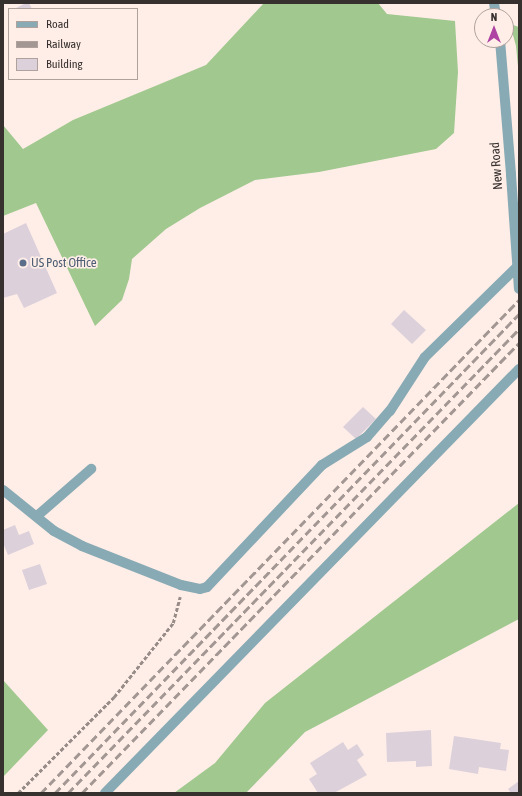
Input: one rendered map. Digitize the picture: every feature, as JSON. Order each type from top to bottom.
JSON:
[{"type":"street","name":"New Road","points":[[501,48],[519,290]]},
{"type":"street","points":[[3,490],[54,531],[82,546],[181,585],[200,589],[207,587],[322,465],[367,437],[390,411],[425,357],[519,265]]},
{"type":"street","points":[[105,793],[519,369]]},
{"type":"street","points":[[37,516],[91,469]]},
{"type":"path","points":[[18,793],[114,697],[173,623],[179,602],[181,585]]},
{"type":"green space","points":[[264,3],[378,3],[387,14],[455,21],[458,72],[454,133],[436,149],[319,172],[255,180],[200,208],[166,229],[132,259],[129,279],[122,300],[95,326],[36,203],[3,216],[3,125],[23,149],[73,120],[206,65]]},
{"type":"green space","points":[[514,25],[519,27],[519,77],[514,39]]},
{"type":"green space","points":[[519,503],[519,619],[305,732],[246,793],[174,793],[215,763],[265,703]]},
{"type":"green space","points":[[3,680],[48,730],[3,777]]},
{"type":"building","points":[[29,3],[32,8],[16,8]]},
{"type":"building","name":"US Post Office","points":[[26,223],[57,293],[24,308],[17,294],[3,298],[3,234]]},
{"type":"building","points":[[404,310],[426,330],[412,344],[391,324]]},
{"type":"building","points":[[363,407],[376,419],[356,439],[343,427]]},
{"type":"building","points":[[15,525],[19,535],[29,531],[34,544],[8,555],[3,543],[3,530]]},
{"type":"building","points":[[40,564],[47,584],[29,590],[22,570]]},
{"type":"building","points":[[431,730],[432,766],[416,767],[416,761],[387,762],[386,733]]},
{"type":"building","points":[[454,736],[501,743],[500,749],[509,750],[506,771],[479,767],[478,774],[449,769]]},
{"type":"building","points":[[343,742],[348,750],[357,744],[364,755],[357,760],[367,775],[334,793],[318,793],[309,779],[317,774],[310,763]]},
{"type":"building","points":[[519,781],[519,793],[511,793],[508,789]]},
{"type":"railway","points":[[41,793],[519,300]]},
{"type":"railway","points":[[55,793],[519,314]]},
{"type":"railway","points":[[68,793],[519,329]]},
{"type":"railway","points":[[82,793],[519,343]]},
{"type":"place","name":"US Post Office","points":[[23,263]]}]
